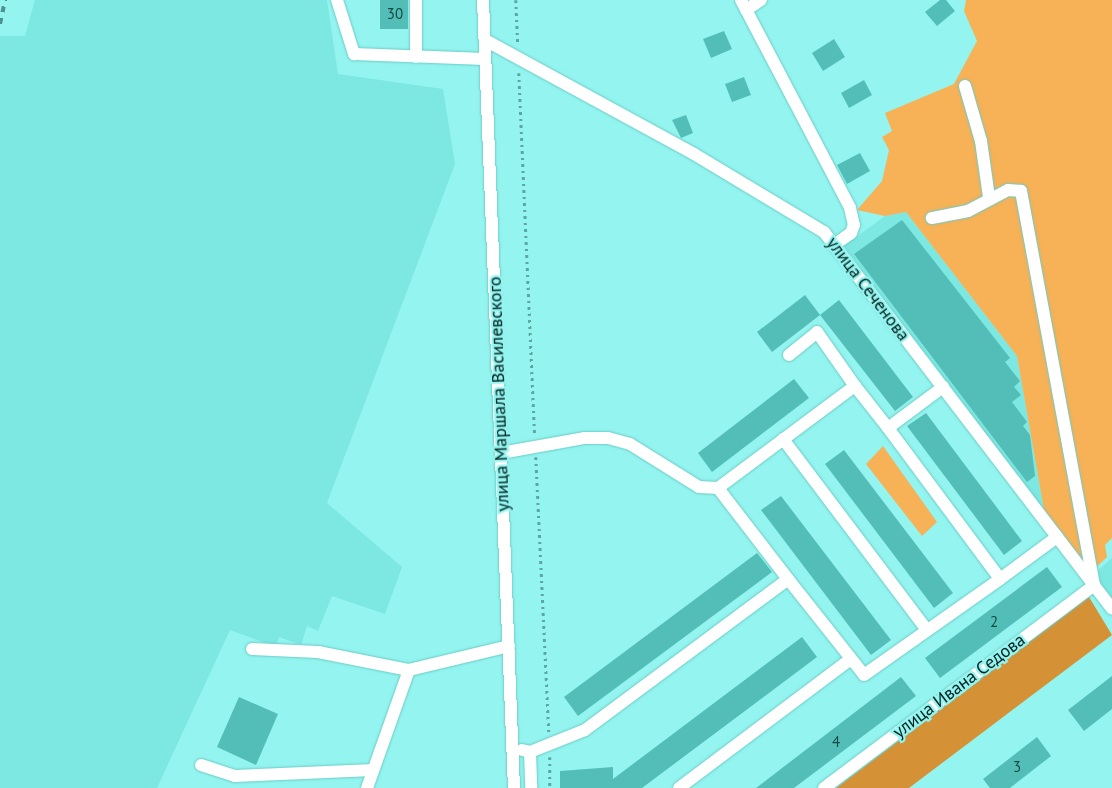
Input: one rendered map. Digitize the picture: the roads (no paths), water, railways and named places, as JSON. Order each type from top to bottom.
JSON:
[{"type":"street","points":[[337,0],[354,54],[486,59]]},
{"type":"street","points":[[416,0],[416,57]]},
{"type":"street","name":"улица Маршала Василевского","points":[[483,0],[514,788]]},
{"type":"street","points":[[761,0],[743,5],[853,217],[851,233],[834,245]]},
{"type":"street","name":"улица Сеченова","points":[[485,40],[694,154],[824,232],[1112,609]]},
{"type":"street","points":[[965,86],[982,141],[989,197]]},
{"type":"street","points":[[932,218],[968,211],[989,197],[1021,192],[1027,207],[1094,585]]},
{"type":"street","points":[[789,355],[817,332],[855,386],[1000,579]]},
{"type":"street","points":[[501,453],[536,446],[608,438],[630,444],[700,487],[718,488],[855,386]]},
{"type":"street","points":[[888,428],[943,387]]},
{"type":"street","points":[[783,438],[928,630]]},
{"type":"street","points":[[718,488],[864,675],[1057,537]]},
{"type":"street","points":[[512,748],[530,752],[585,730],[788,578]]},
{"type":"street","name":"улица Ивана Седова","points":[[824,788],[840,783],[1094,585]]},
{"type":"street","points":[[252,649],[318,652],[409,670],[509,646]]},
{"type":"street","points":[[679,788],[851,659]]},
{"type":"street","points":[[367,788],[409,670]]},
{"type":"street","points":[[530,752],[531,788]]},
{"type":"street","points":[[201,764],[235,776],[374,770]]},
{"type":"railway","points":[[0,24],[5,0]]}]
